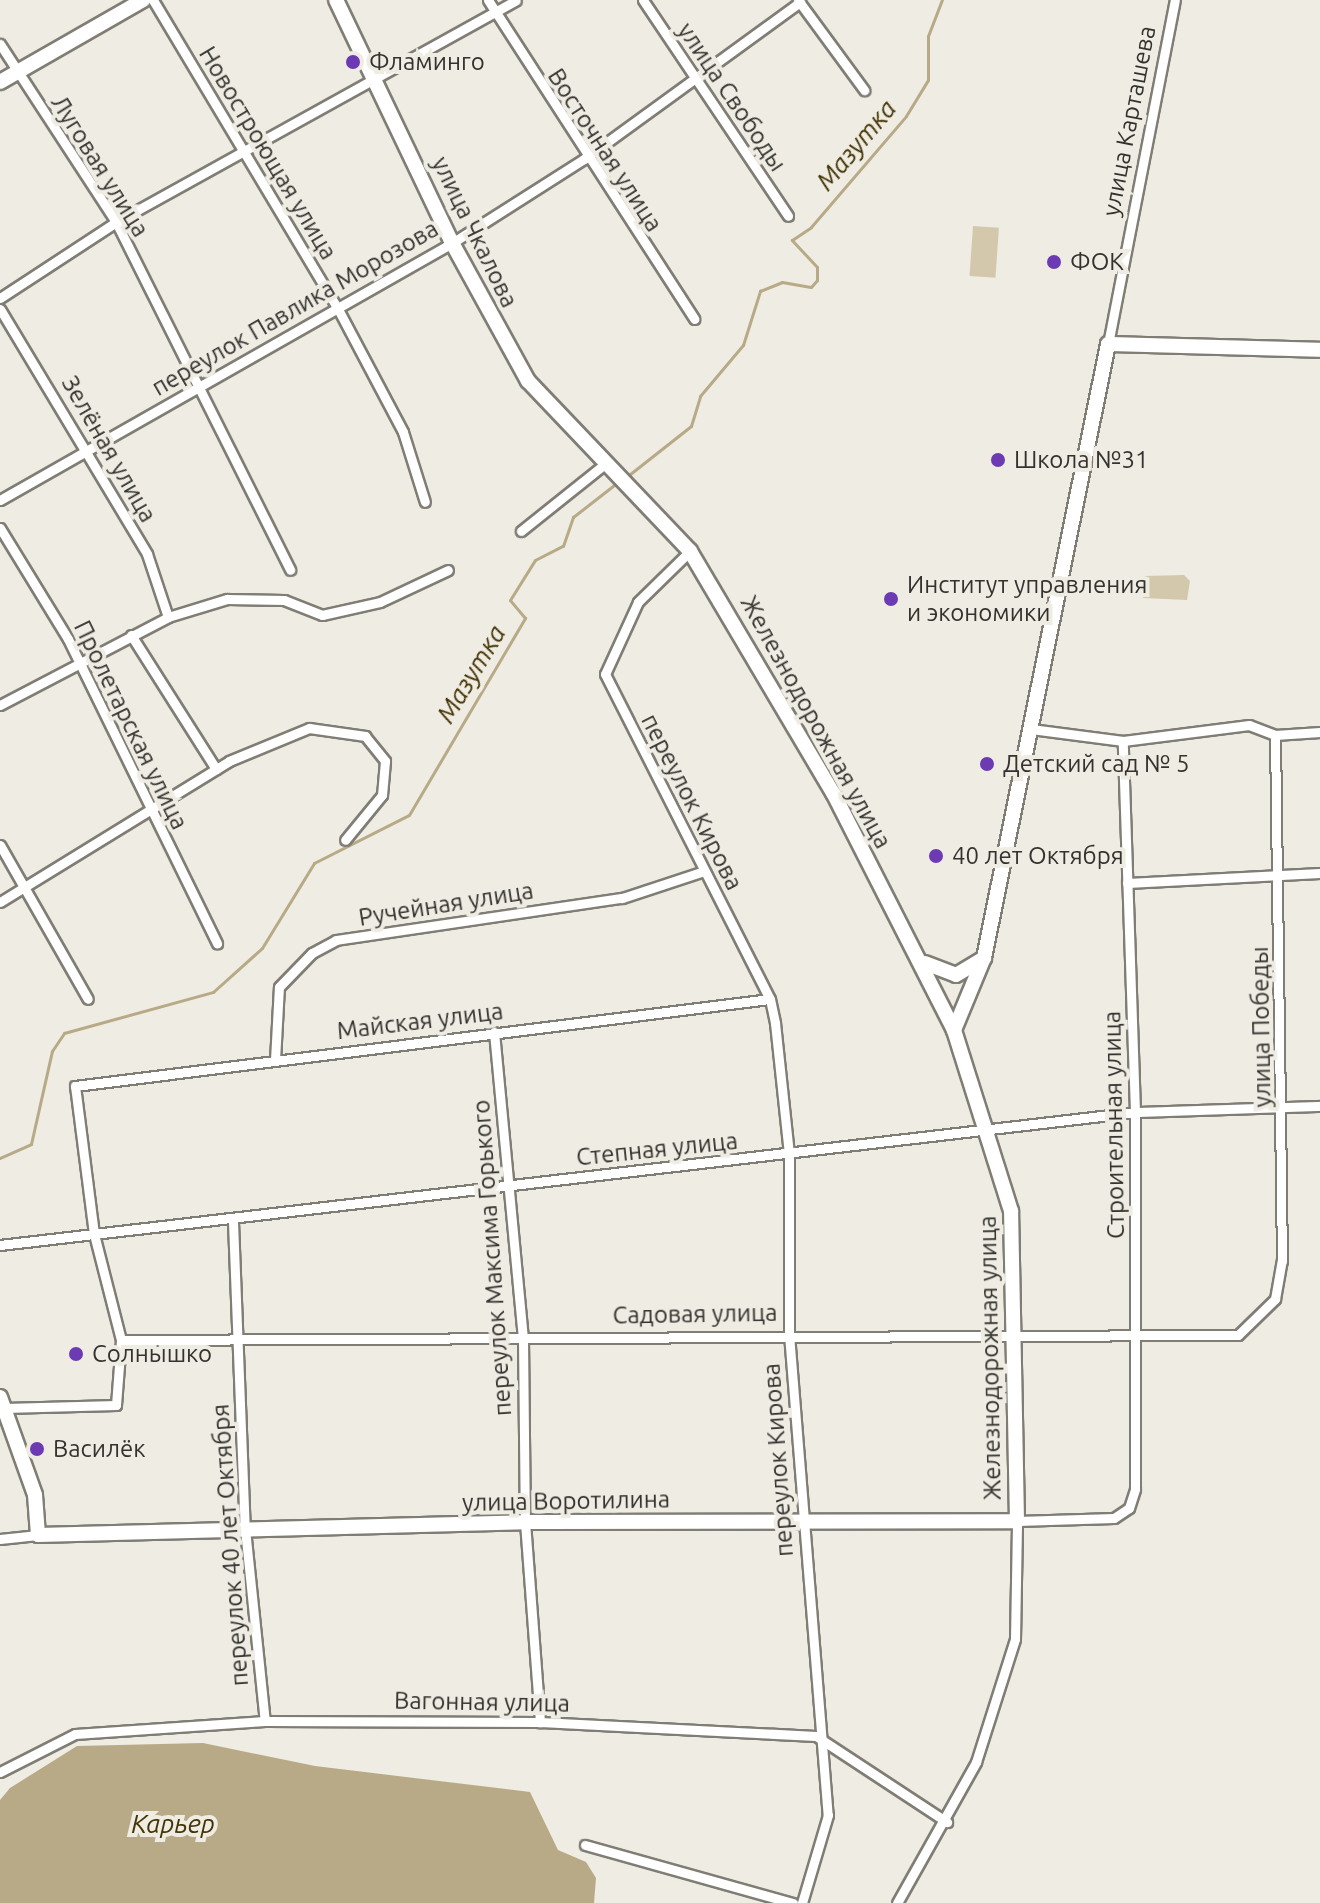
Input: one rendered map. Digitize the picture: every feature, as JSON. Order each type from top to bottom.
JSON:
[{"type":"street","points":[[0,82],[143,0]]},
{"type":"street","name":"Новостроющая улица","points":[[153,0],[338,309],[403,432],[425,502]]},
{"type":"street","name":"улица Чкалова","points":[[336,0],[452,243],[528,381],[602,466]]},
{"type":"street","name":"Восточная улица","points":[[488,0],[584,159],[694,319]]},
{"type":"street","points":[[0,298],[116,222],[516,0]]},
{"type":"street","name":"улица Свободы","points":[[643,0],[788,216]]},
{"type":"street","name":"улица Карташева","points":[[954,1030],[984,958],[1175,0]]},
{"type":"street","points":[[799,1],[864,90]]},
{"type":"street","name":"переулок Павлика Морозова","points":[[0,500],[452,243],[584,159],[799,1]]},
{"type":"street","name":"Луговая улица","points":[[0,44],[116,222],[196,389],[290,570]]},
{"type":"street","name":"Зелёная улица","points":[[0,309],[89,448],[147,554],[168,617]]},
{"type":"street","points":[[1108,344],[1320,350]]},
{"type":"street","points":[[521,531],[602,466]]},
{"type":"street","name":"Железнодорожная улица","points":[[602,466],[690,551],[773,686],[921,960],[954,1030],[1011,1211],[1017,1521],[1015,1639],[976,1762],[947,1822],[897,1903]]},
{"type":"street","name":"Пролетарская улица","points":[[0,528],[79,660],[217,943]]},
{"type":"street","name":"переулок Кирова","points":[[690,551],[638,602],[605,674],[770,999],[789,1155],[789,1334],[816,1736],[828,1815],[802,1903]]},
{"type":"street","points":[[0,705],[79,660],[168,617],[227,599],[284,600],[322,615],[380,602],[448,570]]},
{"type":"street","points":[[131,635],[216,769]]},
{"type":"street","points":[[1031,729],[1123,741],[1249,725],[1275,735],[1320,732]]},
{"type":"street","points":[[0,902],[216,769],[309,728],[365,736],[380,749],[387,778],[374,810],[345,840]]},
{"type":"street","name":"улица Победы","points":[[1264,1315],[1281,1281],[1282,1105],[1275,735]]},
{"type":"street","name":"Строительная улица","points":[[1123,741],[1135,1112],[1137,1337],[1129,1508]]},
{"type":"street","points":[[0,845],[88,999]]},
{"type":"street","name":"Ручейная улица","points":[[275,1060],[279,987],[312,953],[336,940],[622,898],[704,871]]},
{"type":"street","points":[[1127,883],[1320,873]]},
{"type":"street","points":[[921,960],[956,975],[984,958]]},
{"type":"street","name":"Майская улица","points":[[94,1234],[75,1086],[770,999]]},
{"type":"street","name":"переулок Максима Горького","points":[[494,1032],[512,1184],[523,1340],[525,1522],[540,1722]]},
{"type":"street","name":"Степная улица","points":[[0,1245],[233,1222],[512,1184],[789,1155],[1135,1112],[1320,1106]]},
{"type":"street","name":"переулок 40 лет Октября","points":[[233,1222],[245,1529],[265,1721]]},
{"type":"street","points":[[38,1535],[35,1495],[2,1402],[116,1405],[121,1340],[94,1234]]},
{"type":"street","name":"Садовая улица","points":[[121,1340],[236,1334],[523,1340],[789,1334],[1223,1338],[1264,1315]]},
{"type":"street","name":"улица Воротилина","points":[[0,1539],[38,1535],[525,1522],[1017,1521],[1114,1518],[1129,1508]]},
{"type":"street","name":"Вагонная улица","points":[[0,1772],[75,1734],[265,1721],[540,1722],[816,1736]]},
{"type":"street","points":[[816,1736],[947,1822]]},
{"type":"street","points":[[585,1845],[793,1903]]},
{"type":"shaded area","points":[[973,226],[999,228],[995,278],[970,276]]},
{"type":"shaded area","points":[[1184,575],[1190,581],[1187,600],[1143,598],[1145,576]]},
{"type":"water","name":"Карьер","points":[[203,1743],[315,1766],[530,1792],[558,1850],[586,1862],[596,1878],[594,1903],[0,1903],[0,1800],[10,1788],[77,1746]]},
{"type":"waterway","name":"Мазутка","points":[[625,478],[691,426],[700,396],[743,345],[760,291],[782,282],[811,287],[817,280],[817,267],[792,240],[811,227],[906,116],[928,80],[928,36],[942,0]]},
{"type":"waterway","name":"Мазутка","points":[[0,1158],[31,1144],[52,1051],[64,1033],[213,992],[262,948],[314,863],[409,815],[525,618],[510,600],[535,560],[563,546],[573,517],[618,482]]},
{"type":"place","name":"Фламинго","points":[[353,62]]},
{"type":"place","name":"ФОК","points":[[1054,262]]},
{"type":"place","name":"Школа №31","points":[[998,460]]},
{"type":"place","name":"Институт управления и экономики","points":[[891,599]]},
{"type":"place","name":"Детский сад № 5","points":[[987,764]]},
{"type":"place","name":"40 лет Октября","points":[[936,856]]},
{"type":"place","name":"Солнышко","points":[[76,1354]]},
{"type":"place","name":"Василёк","points":[[37,1449]]}]
